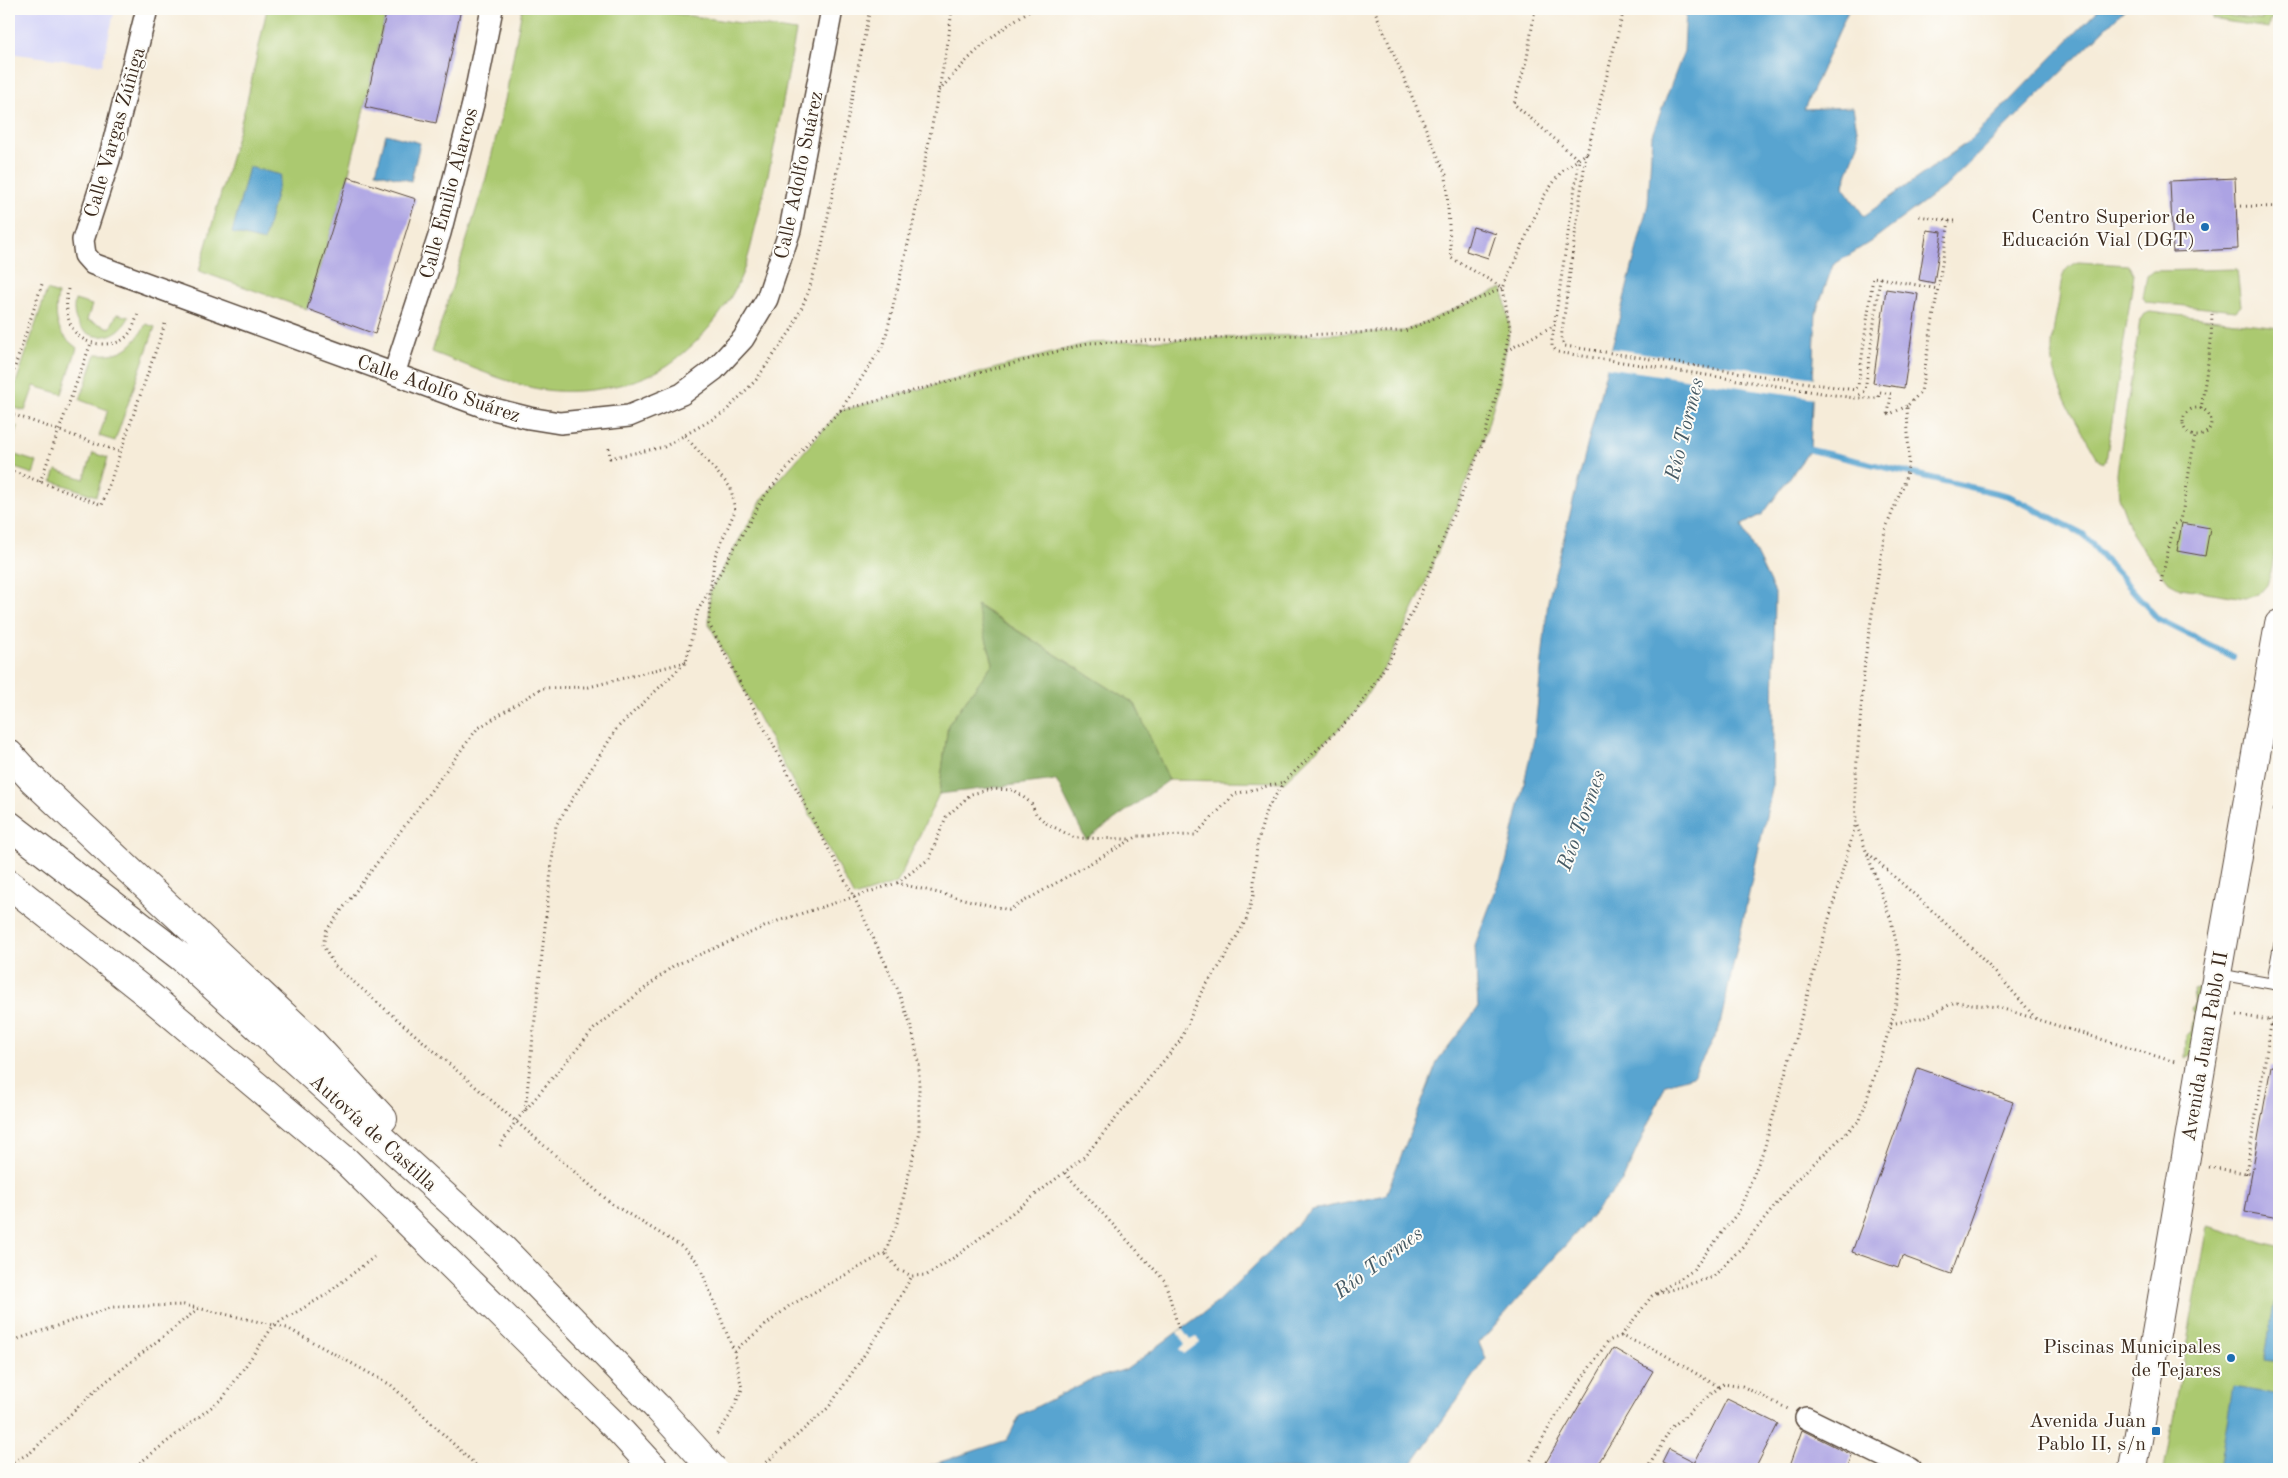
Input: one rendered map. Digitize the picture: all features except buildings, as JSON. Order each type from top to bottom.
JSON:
[{"type":"highway","name":"Avenida Juan Pablo II","points":[[2133,1469],[2216,974],[2279,624]]},
{"type":"highway","points":[[9,754],[32,779],[311,1041],[502,1248]]},
{"type":"highway","name":"Autovía de Castilla","points":[[9,825],[181,957],[502,1248],[657,1407],[713,1469]]},
{"type":"highway","name":"Autovía de Castilla","points":[[9,884],[146,992],[346,1161],[622,1433],[655,1469]]},
{"type":"street","name":"Calle Vargas Zúñiga","points":[[85,255],[83,240],[108,160],[147,9]]},
{"type":"street","name":"Calle Emilio Alarcos","points":[[394,374],[440,232],[473,104],[492,9]]},
{"type":"street","name":"Calle Adolfo Suárez","points":[[85,255],[93,264],[111,272],[482,406],[529,418],[560,423],[629,416],[682,394],[714,370],[743,339],[767,300],[790,230],[832,9]]},
{"type":"street","points":[[1806,1418],[1910,1469]]},
{"type":"lane","points":[[2216,974],[2276,984],[2279,945]]},
{"type":"path","points":[[525,1111],[556,825],[617,728],[686,662],[698,610],[762,498],[810,440],[840,411],[884,344],[914,218],[939,92],[952,9]]},
{"type":"path","points":[[939,92],[965,61],[1011,21],[1033,9]]},
{"type":"path","points":[[1374,9],[1446,175],[1451,258],[1503,288]]},
{"type":"path","points":[[1535,9],[1527,58],[1514,104],[1579,160]]},
{"type":"path","points":[[1624,9],[1587,153],[1561,339],[1565,346],[1855,390],[1858,386],[1873,277],[1938,288]]},
{"type":"path","points":[[884,1253],[899,1270],[912,1276],[927,1275],[958,1255],[1084,1157],[1180,1041],[1202,991],[1221,964],[1246,920],[1253,896],[1257,844],[1266,811],[1284,782],[1355,713],[1390,659],[1421,593],[1482,445],[1497,393],[1510,329],[1503,288],[1544,196],[1561,172],[1587,153]]},
{"type":"path","points":[[1579,160],[1552,346],[1557,352],[1854,398],[1878,398],[1880,392],[1891,394],[1888,415],[1906,406],[1921,392],[1949,221]]},
{"type":"path","points":[[2236,206],[2279,207]]},
{"type":"path","points":[[1919,216],[1958,222]]},
{"type":"path","points":[[1854,398],[1865,391],[1880,278]]},
{"type":"path","points":[[9,385],[43,281]]},
{"type":"path","points":[[840,411],[1088,343],[1405,331],[1503,288]]},
{"type":"path","points":[[68,290],[65,304],[68,323],[75,334],[91,343],[117,343],[125,338],[138,314]]},
{"type":"path","points":[[2200,408],[2211,342],[2212,314]]},
{"type":"path","points":[[9,470],[102,505],[165,324]]},
{"type":"path","points":[[1505,351],[1555,325]]},
{"type":"path","points":[[40,482],[91,343]]},
{"type":"path","points":[[1526,1469],[1552,1422],[1608,1342],[1621,1336],[1652,1296],[1692,1271],[1739,1211],[1764,1149],[1856,823],[1855,785],[1865,659],[1885,530],[1904,484],[1909,462],[1906,406]]},
{"type":"path","points":[[2200,408],[2208,413],[2211,421],[2209,429],[2203,435],[2195,436],[2187,432],[2183,424],[2185,415],[2192,409],[2200,408]]},
{"type":"path","points":[[9,413],[120,452]]},
{"type":"path","points":[[608,448],[610,458],[664,447],[685,436],[731,488],[735,511],[715,556],[710,591],[709,624],[854,897],[897,988],[912,1029],[919,1065],[919,1131],[898,1220],[884,1253],[789,1306],[734,1351]]},
{"type":"path","points":[[2161,582],[2174,525],[2181,520],[2195,436]]},
{"type":"path","points":[[686,662],[589,687],[542,688],[477,729],[326,931],[323,946],[334,965],[612,1204],[681,1246],[698,1262],[734,1351],[742,1388],[729,1416],[712,1442]]},
{"type":"path","points":[[897,883],[1009,910],[1138,836],[1195,835],[1235,794],[1284,782]]},
{"type":"path","points":[[500,1146],[516,1121],[594,1029],[673,966],[778,921],[897,883],[929,859],[946,817],[971,794],[993,788],[1014,790],[1031,803],[1036,814],[1046,823],[1075,838],[1132,839]]},
{"type":"path","points":[[2273,810],[2279,810]]},
{"type":"path","points":[[1652,1296],[1713,1277],[1742,1247],[1794,1182],[1860,1120],[1890,1024],[1901,981],[1899,955],[1891,920],[1856,823]]},
{"type":"path","points":[[1866,852],[1953,928],[2007,982],[2036,1019]]},
{"type":"path","points":[[1890,1024],[1926,1017],[1956,1002],[1997,1007],[2175,1062]]},
{"type":"path","points":[[2237,1015],[2269,1020],[2279,1018]]},
{"type":"path","points":[[2246,1174],[2271,1025],[2269,1020]]},
{"type":"path","points":[[2271,1025],[2279,1028]]},
{"type":"path","points":[[2209,1167],[2252,1174]]},
{"type":"path","points":[[1064,1173],[1166,1281],[1179,1330]]},
{"type":"path","points":[[132,1469],[223,1398],[274,1325],[324,1296],[374,1257]]},
{"type":"path","points":[[758,1469],[829,1407],[881,1330],[912,1276]]},
{"type":"path","points":[[9,1342],[113,1307],[184,1304],[287,1328],[391,1385],[480,1469]]},
{"type":"path","points":[[9,1464],[30,1453],[98,1388],[199,1308]]},
{"type":"path","points":[[1621,1336],[1658,1351],[1719,1387]]},
{"type":"path","points":[[1647,1469],[1672,1427],[1724,1383],[1742,1386],[1806,1418]]},
{"type":"shaded area","points":[[9,9],[115,9],[102,65],[9,53]]},
{"type":"green space","points":[[267,9],[387,9],[348,177],[307,309],[199,271],[247,101]]},
{"type":"green space","points":[[522,9],[643,9],[796,31],[764,190],[749,255],[738,283],[723,310],[692,346],[655,373],[623,384],[588,390],[554,391],[539,389],[499,378],[432,352],[486,178],[505,100]]},
{"type":"green space","points":[[2214,9],[2223,9],[2223,15],[2262,20],[2263,9],[2279,9],[2279,21],[2270,20],[2268,28],[2212,19]]},
{"type":"green space","points":[[2078,262],[2128,265],[2134,274],[2106,461],[2104,463],[2099,461],[2069,407],[2053,363],[2054,324],[2062,277],[2068,268]]},
{"type":"green space","points":[[2237,269],[2241,306],[2236,311],[2146,302],[2143,297],[2147,276],[2153,271]]},
{"type":"green space","points":[[1503,288],[1510,329],[1497,393],[1482,445],[1421,593],[1390,659],[1355,713],[1284,782],[1169,780],[1135,704],[977,605],[993,663],[948,725],[939,794],[897,883],[854,897],[709,624],[710,591],[763,498],[840,411],[1088,343],[1405,331]]},
{"type":"green space","points":[[47,290],[58,294],[56,311],[58,324],[65,336],[77,348],[62,394],[34,386],[25,411],[9,406],[9,404]]},
{"type":"green space","points":[[75,300],[92,305],[87,320],[110,328],[117,314],[129,317],[121,328],[112,334],[93,335],[84,331],[78,323],[74,313]]},
{"type":"green space","points":[[2150,312],[2279,327],[2279,526],[2272,568],[2267,585],[2258,595],[2245,598],[2180,588],[2169,582],[2132,533],[2119,497],[2117,473],[2140,320],[2144,314]]},
{"type":"green space","points":[[146,324],[155,327],[115,441],[99,436],[108,410],[80,400],[96,354],[113,353],[126,348],[132,344]]},
{"type":"green space","points":[[9,424],[18,427],[9,453]]},
{"type":"green space","points":[[9,453],[37,462],[33,474],[9,466]]},
{"type":"green space","points":[[93,453],[108,458],[96,496],[52,481],[56,470],[84,479]]},
{"type":"green space","points":[[976,605],[1135,704],[1169,780],[1086,840],[1056,780],[939,794],[948,725],[993,663]]},
{"type":"green space","points":[[2203,987],[2192,1054],[2185,1058],[2186,1035],[2191,1032],[2194,1016],[2191,1009],[2195,1005],[2193,990]]},
{"type":"green space","name":"Piscinas Municipales de Tejares","points":[[2208,1226],[2279,1247],[2279,1469],[2164,1469]]},
{"type":"water","name":"Río Tormes","points":[[1686,9],[1849,9],[1804,109],[1853,107],[1859,141],[1843,187],[1864,216],[1972,139],[2099,9],[2125,9],[1948,184],[1870,242],[1833,265],[1816,312],[1810,450],[1763,514],[1742,525],[1775,593],[1772,789],[1719,1029],[1693,1076],[1666,1084],[1623,1180],[1479,1343],[1486,1359],[1413,1462],[1397,1469],[919,1469],[1007,1440],[1020,1415],[1090,1380],[1127,1369],[1214,1305],[1312,1210],[1386,1195],[1438,1060],[1478,1008],[1475,945],[1506,863],[1534,739],[1548,601],[1648,204],[1652,135],[1684,51]]},
{"type":"water","points":[[386,134],[420,143],[411,181],[376,172]]},
{"type":"water","points":[[249,167],[281,175],[264,241],[232,233]]},
{"type":"water","points":[[2277,1288],[2279,1289],[2279,1363],[2264,1361]]},
{"type":"water","points":[[2233,1387],[2279,1395],[2279,1469],[2219,1469]]},
{"type":"pier","points":[[1609,348],[1816,378],[1815,398],[1604,367]]},
{"type":"pier","points":[[1182,1329],[1190,1340],[1196,1337],[1200,1342],[1184,1354],[1180,1349],[1185,1344],[1177,1332]]},
{"type":"waterway","points":[[1802,448],[2009,496],[2083,534],[2158,619],[2234,657]]},
{"type":"place","name":"Centro Superior de Educación Vial (DGT)","points":[[2205,227]]},
{"type":"place","name":"Piscinas Municipales de Tejares","points":[[2231,1358]]},
{"type":"place","name":"Avenida Juan Pablo II, s/n","points":[[2156,1431]]}]
